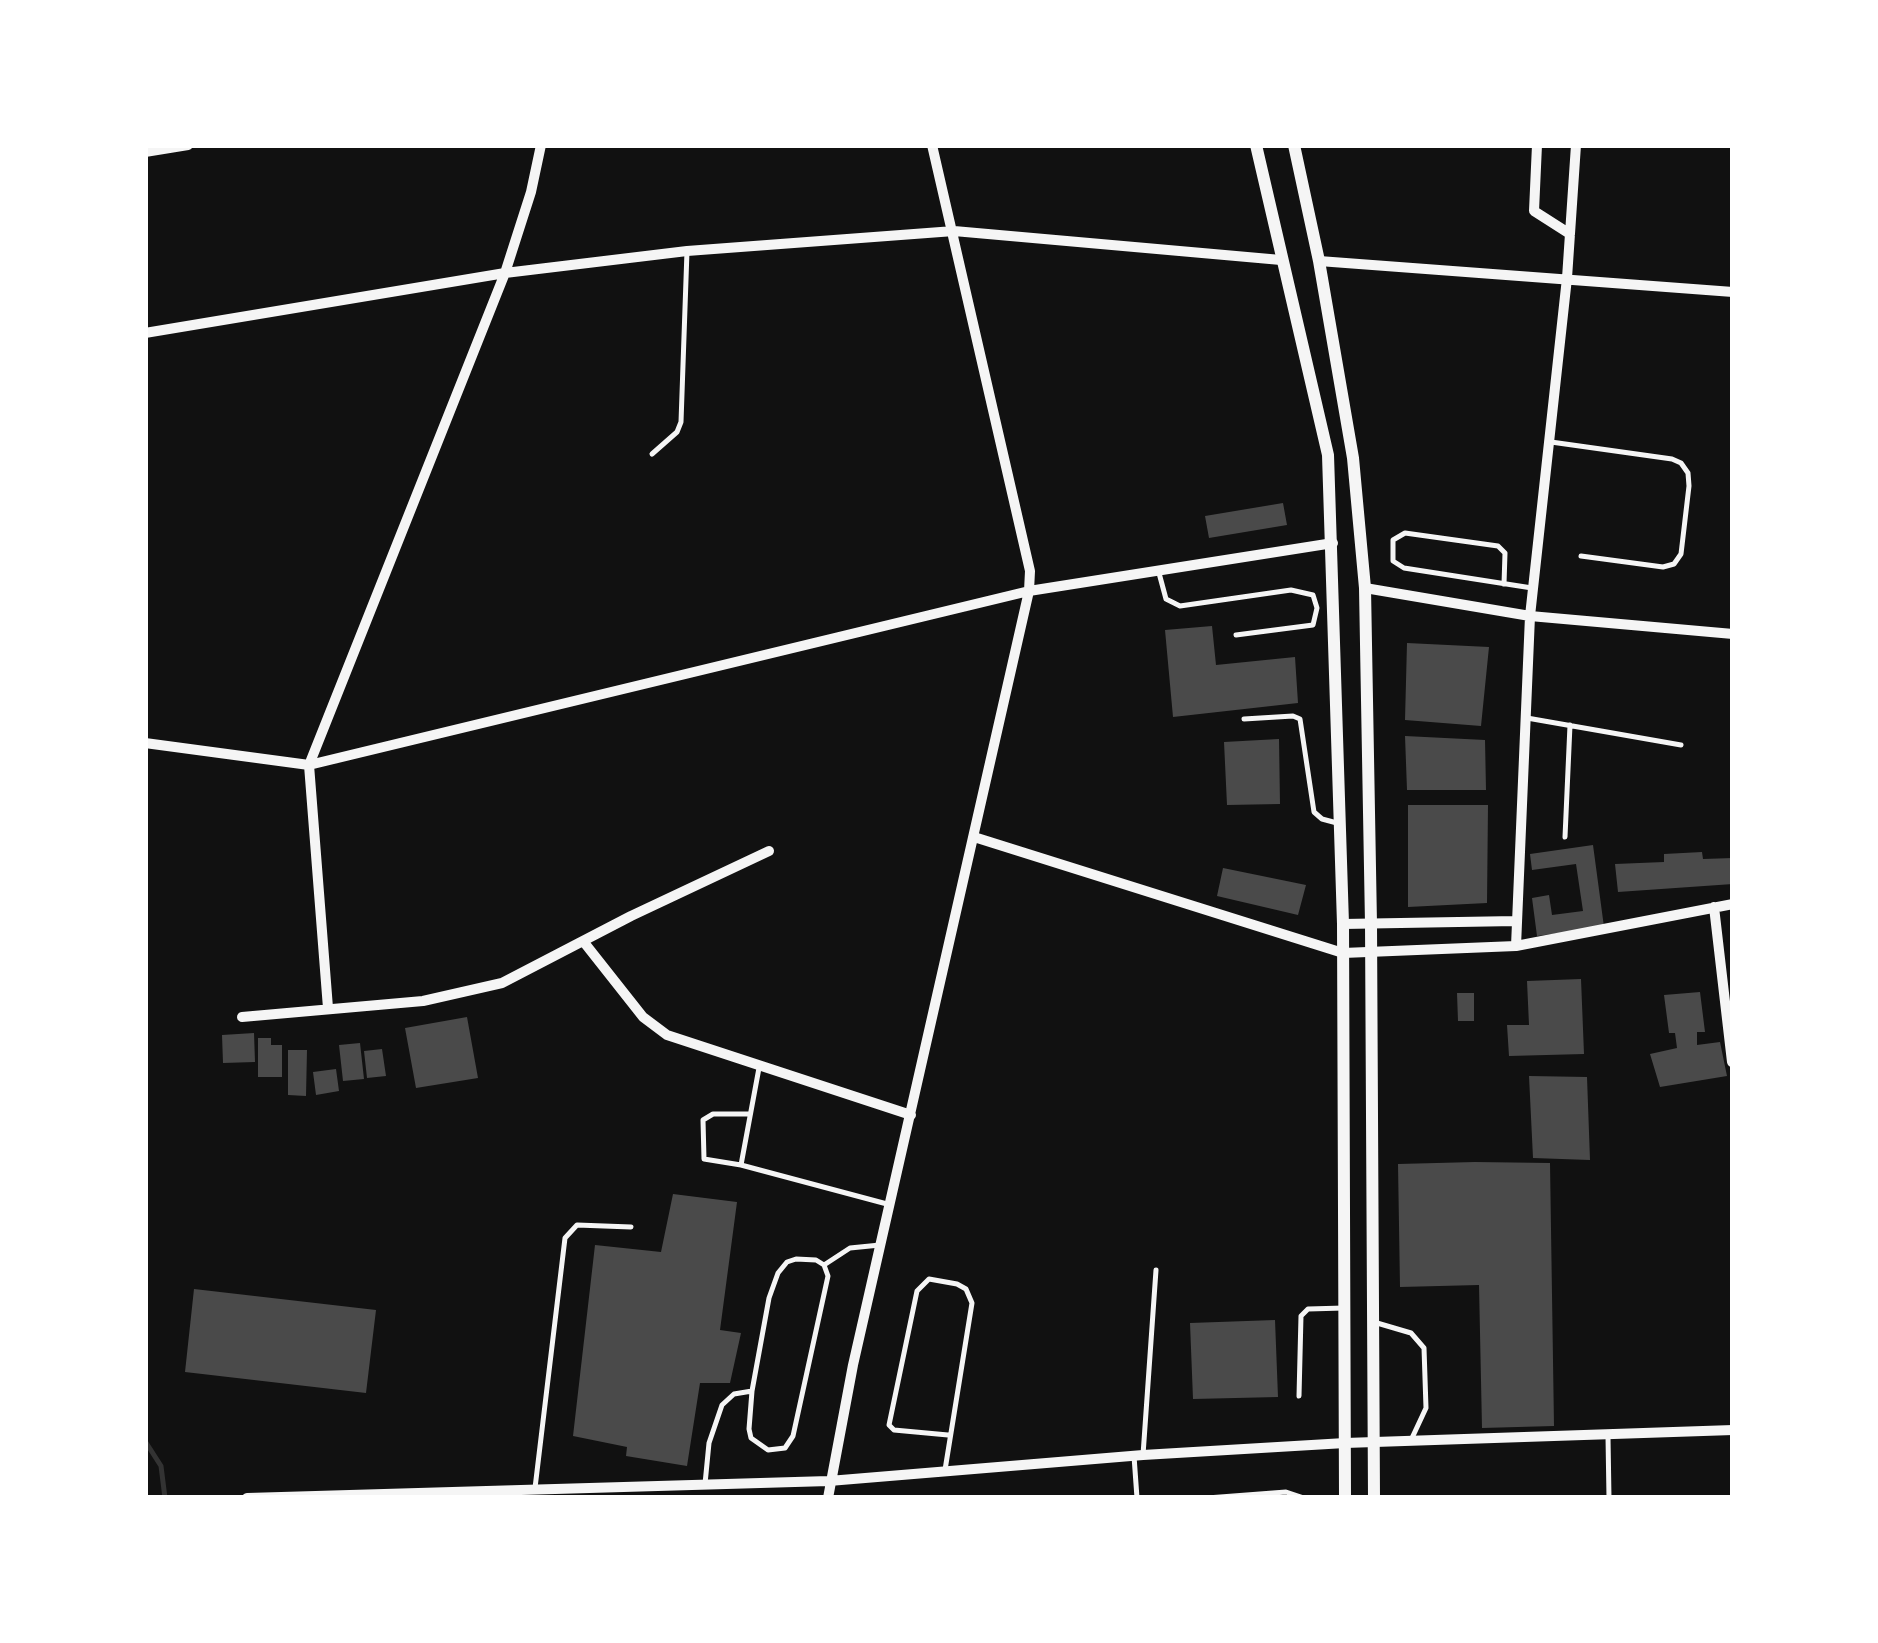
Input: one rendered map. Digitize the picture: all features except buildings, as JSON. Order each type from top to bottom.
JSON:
[{"type":"street","points":[[145,152],[188,145]]},
{"type":"street","points":[[328,1008],[309,765],[505,273],[531,192],[541,145]]},
{"type":"street","points":[[828,1498],[1030,571],[932,145]]},
{"type":"street","points":[[1256,145],[1328,455],[1343,924],[1345,1498]]},
{"type":"street","points":[[1294,145],[1354,458],[1364,588],[1371,924],[1374,1498]]},
{"type":"street","points":[[1537,145],[1534,211],[1570,234]]},
{"type":"street","points":[[1516,946],[1532,588],[1567,278],[1576,145]]},
{"type":"street","points":[[145,333],[505,273],[687,251],[954,231],[1281,260]]},
{"type":"street","points":[[1319,260],[1733,292]]},
{"type":"street","points":[[145,743],[309,765],[1028,591],[1333,544]]},
{"type":"street","points":[[1364,588],[1530,616],[1733,634]]},
{"type":"street","points":[[974,837],[1343,953],[1516,946],[1733,904]]},
{"type":"street","points":[[242,1017],[423,1001],[502,983],[769,852]]},
{"type":"street","points":[[1714,907],[1732,1062]]},
{"type":"street","points":[[1343,924],[1516,921]]},
{"type":"street","points":[[583,941],[654,1026],[667,1035],[911,1115]]},
{"type":"street","points":[[1720,955],[1733,953]]},
{"type":"street","points":[[247,1498],[829,1481],[1138,1455],[1375,1442],[1733,1430]]},
{"type":"street","points":[[733,1498],[736,1484]]},
{"type":"lane","points":[[652,454],[677,432],[681,422],[687,251]]},
{"type":"lane","points":[[1550,442],[1672,459],[1688,473],[1681,554],[1674,564],[1663,567],[1581,556]]},
{"type":"lane","points":[[1504,584],[1505,553],[1498,546],[1405,532],[1393,540],[1390,552],[1398,566],[1504,584],[1532,588]]},
{"type":"lane","points":[[1159,570],[1166,599],[1180,606],[1291,590],[1313,595],[1313,625],[1236,635]]},
{"type":"lane","points":[[1524,717],[1680,745]]},
{"type":"lane","points":[[1244,719],[1300,719],[1314,812],[1322,820],[1340,823]]},
{"type":"lane","points":[[1565,838],[1570,726]]},
{"type":"lane","points":[[742,1165],[760,1065]]},
{"type":"lane","points":[[750,1114],[714,1114],[703,1120],[704,1160],[742,1165],[891,1205]]},
{"type":"lane","points":[[535,1488],[566,1238],[577,1224],[630,1228]]},
{"type":"lane","points":[[824,1265],[850,1248],[882,1244]]},
{"type":"lane","points":[[796,1259],[816,1260],[824,1265],[828,1281],[793,1436],[785,1448],[768,1450],[751,1438],[752,1391],[769,1298],[778,1273],[796,1259]]},
{"type":"lane","points":[[1136,1498],[1156,1270]]},
{"type":"lane","points":[[945,1473],[972,1304],[966,1290],[957,1284],[929,1279],[917,1291],[888,1425],[894,1430],[948,1436]]},
{"type":"lane","points":[[1299,1396],[1301,1316],[1308,1309],[1347,1308]]},
{"type":"lane","points":[[1374,1322],[1411,1333],[1424,1348],[1426,1408],[1411,1441]]},
{"type":"lane","points":[[705,1484],[708,1443],[722,1405],[734,1394],[752,1391]]},
{"type":"lane","points":[[1608,1434],[1610,1498]]},
{"type":"lane","points":[[689,1498],[690,1485]]},
{"type":"lane","points":[[1207,1498],[1286,1492],[1304,1498]]},
{"type":"waterway","points":[[145,1441],[161,1466],[165,1498]]}]
